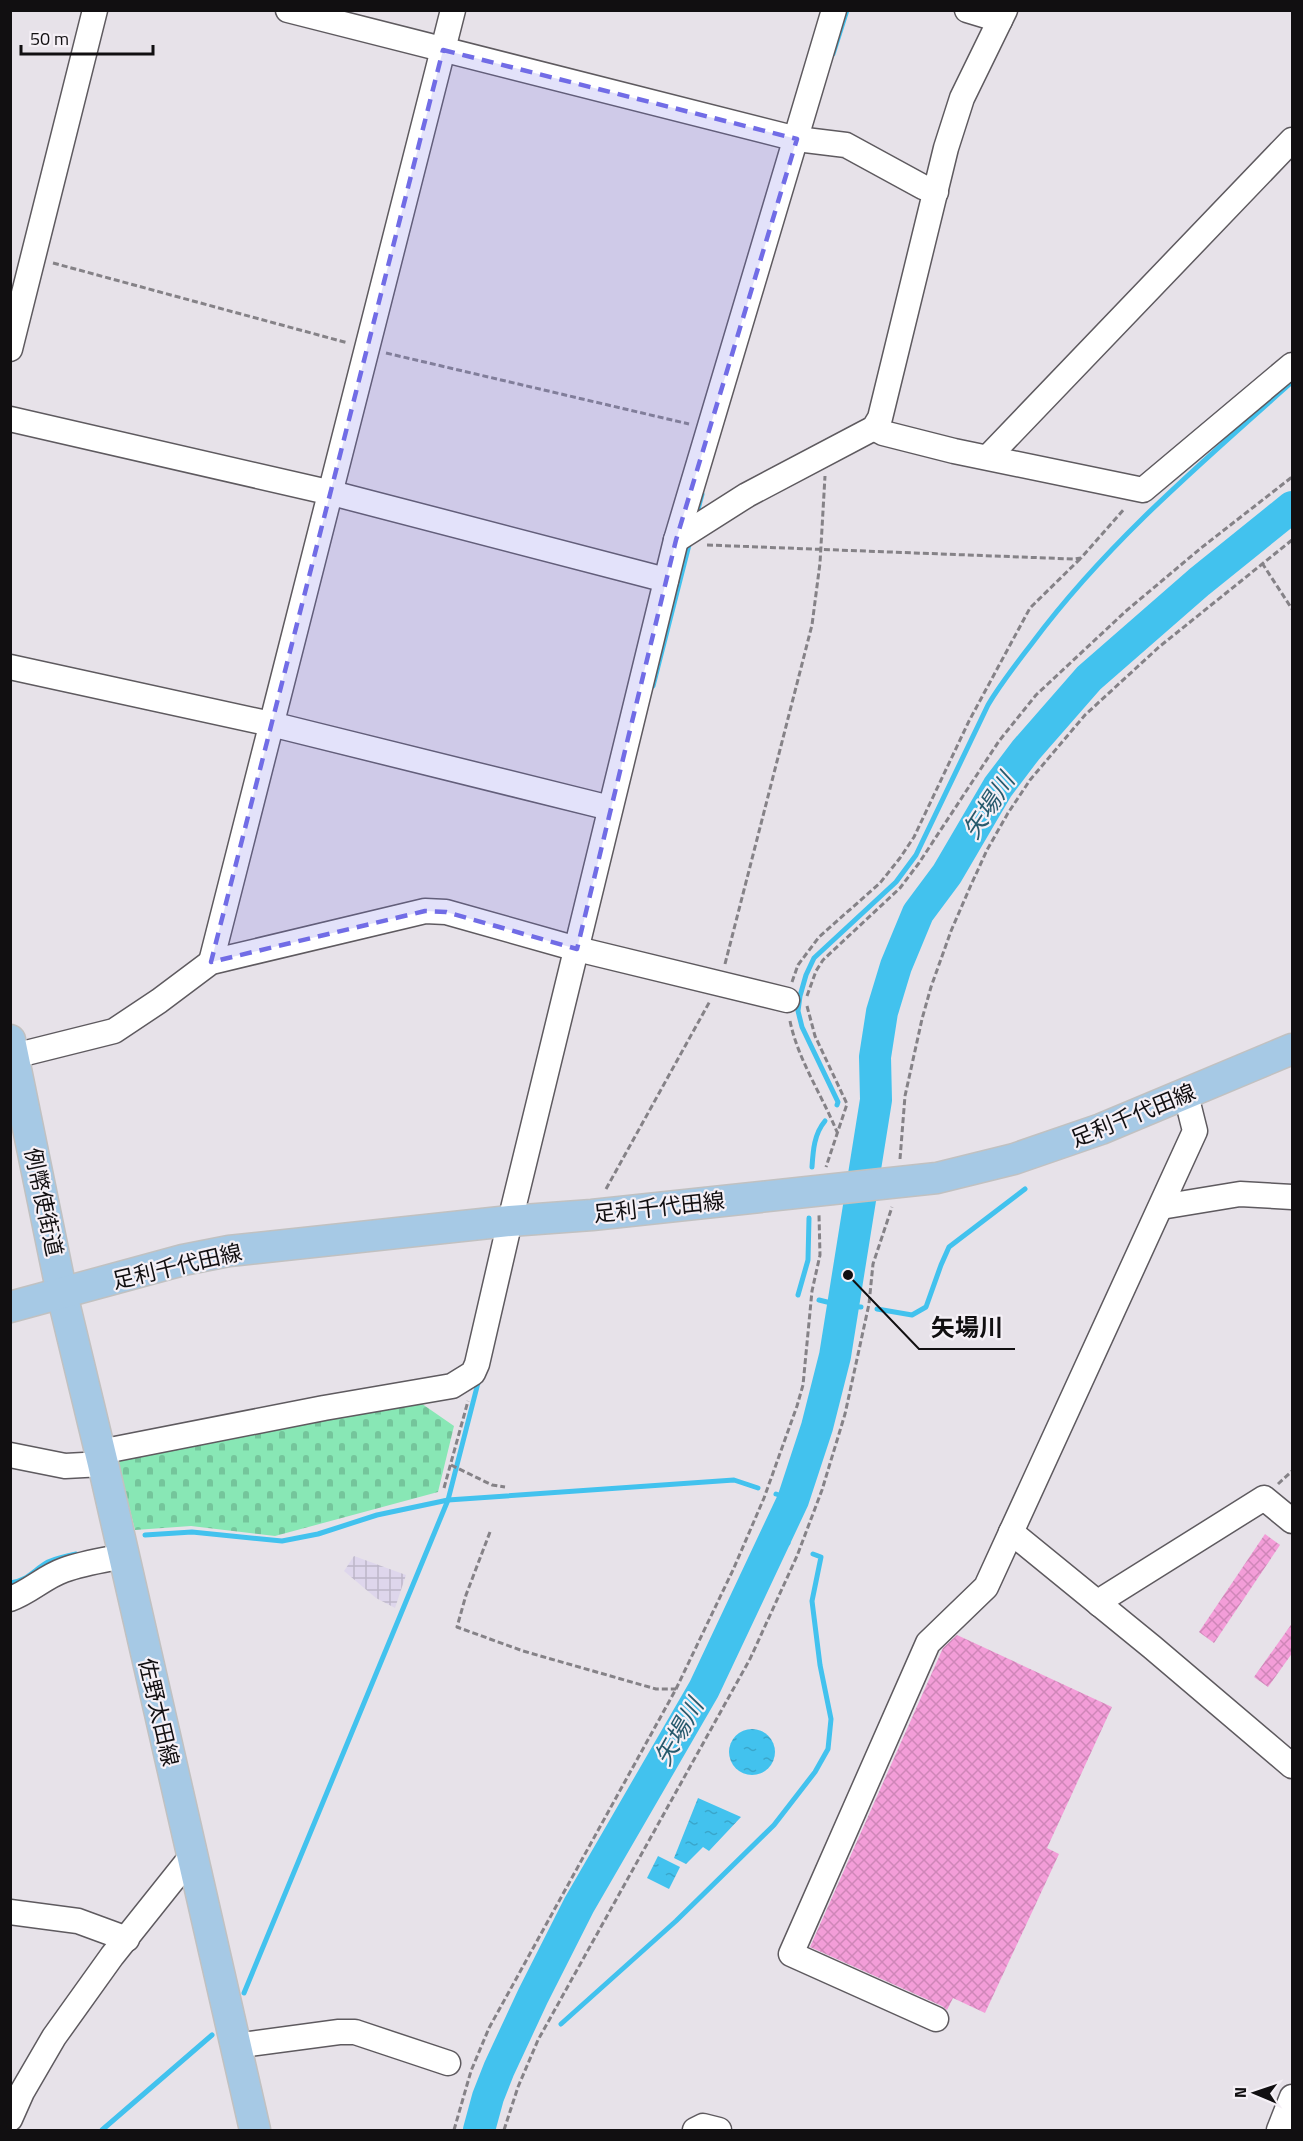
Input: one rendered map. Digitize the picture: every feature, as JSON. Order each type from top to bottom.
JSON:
[{"type":"main road","name":"例幣使街道","points":[[12,1048],[62,1294]]},
{"type":"main road","name":"足利千代田線","points":[[10,1307],[183,1260],[229,1251],[937,1178],[1014,1159],[1101,1129],[1293,1049]]},
{"type":"main road","name":"佐野太田線","points":[[62,1294],[102,1458],[255,2130]]},
{"type":"street","points":[[10,349],[95,10]]},
{"type":"street","points":[[288,10],[797,140],[846,146],[936,192]]},
{"type":"street","points":[[211,962],[453,10]]},
{"type":"street","points":[[10,1455],[65,1466],[324,1408],[452,1386],[473,1373],[676,540],[834,10]]},
{"type":"street","points":[[676,540],[747,495],[874,428],[880,418],[946,148],[962,98],[1002,15],[967,10]]},
{"type":"street","points":[[988,457],[1293,140]]},
{"type":"street","points":[[10,262],[34,258]]},
{"type":"street","points":[[874,428],[883,433],[1143,490],[1293,365]]},
{"type":"street","points":[[10,418],[332,493],[666,580]]},
{"type":"street","points":[[10,667],[270,724],[610,808]]},
{"type":"street","points":[[12,1048],[114,1031],[211,962],[425,911],[446,912],[577,949],[788,1000]]},
{"type":"street","points":[[936,2019],[791,1954],[928,1643],[986,1587],[1040,1473],[1195,1131],[1186,1095]]},
{"type":"street","points":[[1161,1207],[1240,1194],[1293,1197]]},
{"type":"street","points":[[1099,1604],[1106,1597],[1264,1498],[1293,1521]]},
{"type":"street","points":[[1011,1532],[1293,1766]]},
{"type":"street","points":[[10,1599],[29,1592],[52,1575],[65,1569],[124,1556]]},
{"type":"street","points":[[10,2119],[22,2092],[54,2037],[150,1906],[191,1857]]},
{"type":"street","points":[[10,1912],[78,1921],[127,1939]]},
{"type":"street","points":[[236,2046],[339,2032],[355,2032],[448,2063]]},
{"type":"street","points":[[1279,2130],[1293,2097]]},
{"type":"street","points":[[695,2130],[703,2126],[719,2130]]},
{"type":"path","points":[[592,1215],[720,984],[812,625],[821,549],[826,467],[824,453]]},
{"type":"path","points":[[454,2130],[471,2071],[489,2028],[676,1689],[750,1533],[797,1406],[805,1367],[812,1291],[820,1255],[818,1230],[829,1156],[847,1104],[815,1036],[806,1000],[816,970],[823,960],[900,888],[999,741],[1036,695],[1126,611],[1201,548],[1293,477]]},
{"type":"path","points":[[837,1132],[828,1108],[799,1052],[790,1023],[788,1000],[798,965],[819,937],[880,883],[914,837],[969,721],[1030,608],[1081,558],[1143,490]]},
{"type":"path","points":[[676,540],[700,545],[1081,558]]},
{"type":"path","points":[[504,2130],[538,2040],[750,1659],[797,1556],[822,1490],[845,1414],[865,1327],[873,1264],[889,1219],[905,1096],[922,1019],[951,931],[987,850],[1008,813],[1043,764],[1085,715],[1159,647],[1293,540]]},
{"type":"path","points":[[1262,563],[1293,609]]},
{"type":"path","points":[[444,1488],[473,1382],[473,1373]]},
{"type":"path","points":[[451,1465],[492,1485],[505,1487]]},
{"type":"path","points":[[490,1532],[466,1595],[457,1627],[481,1637],[656,1689],[676,1689]]},
{"type":"highlighted area","points":[[443,50],[797,139],[676,540],[577,949],[446,912],[425,911],[211,962]]},
{"type":"shaded area","points":[[354,1556],[406,1575],[395,1608],[376,1598],[344,1571]]},
{"type":"green space","points":[[415,1399],[454,1426],[438,1492],[275,1536],[191,1526],[135,1530],[116,1455]]},
{"type":"water","points":[[752,1729],[768,1736],[775,1752],[768,1768],[752,1775],[736,1768],[729,1752],[736,1736]]},
{"type":"water","points":[[698,1798],[741,1817],[709,1851],[703,1847],[686,1864],[674,1858]]},
{"type":"water","points":[[658,1856],[680,1867],[669,1889],[647,1878]]},
{"type":"building","points":[[1265,1534],[1280,1545],[1214,1643],[1199,1632]]},
{"type":"building","points":[[1293,1622],[1293,1652],[1268,1687],[1254,1677]]},
{"type":"building","points":[[957,1635],[1112,1707],[1047,1848],[1059,1854],[985,2013],[953,1998],[947,2010],[810,1947],[943,1648]]},
{"type":"waterway","points":[[833,54],[847,10]]},
{"type":"waterway","points":[[837,1105],[838,1102],[802,1027],[798,1011],[806,975],[814,958],[896,882],[916,855],[988,705],[1009,673],[1061,606],[1123,538],[1223,443],[1292,382]]},
{"type":"waterway","points":[[696,517],[702,494]]},
{"type":"waterway","name":"矢場川","points":[[479,2130],[499,2069],[533,1996],[579,1905],[704,1689],[793,1500],[817,1427],[835,1356],[876,1100],[875,1057],[882,1012],[896,966],[918,913],[947,874],[998,787],[1026,750],[1089,678],[1199,582],[1292,507]]},
{"type":"waterway","points":[[653,686],[690,541]]},
{"type":"waterway","points":[[812,1167],[816,1137],[825,1121]]},
{"type":"waterway","points":[[877,1309],[912,1315],[926,1307],[949,1247],[1025,1189]]},
{"type":"waterway","points":[[798,1295],[808,1260],[809,1218]]},
{"type":"waterway","name":"矢場川","points":[[819,1300],[843,1306],[861,1307]]},
{"type":"waterway","points":[[244,1993],[448,1500],[479,1379]]},
{"type":"waterway","points":[[145,1535],[192,1532],[282,1541],[318,1534],[377,1515],[448,1500],[734,1480],[758,1488]]},
{"type":"waterway","points":[[776,1494],[793,1500]]},
{"type":"waterway","points":[[775,1538],[788,1543]]},
{"type":"waterway","points":[[10,1583],[26,1578],[48,1562],[76,1554]]},
{"type":"waterway","points":[[561,2024],[676,1921],[774,1825],[815,1772],[828,1749],[831,1719],[820,1665],[812,1601],[821,1557],[813,1554]]},
{"type":"waterway","points":[[102,2130],[212,2035]]},
{"type":"place","name":"矢場川","points":[[848,1275]]}]
